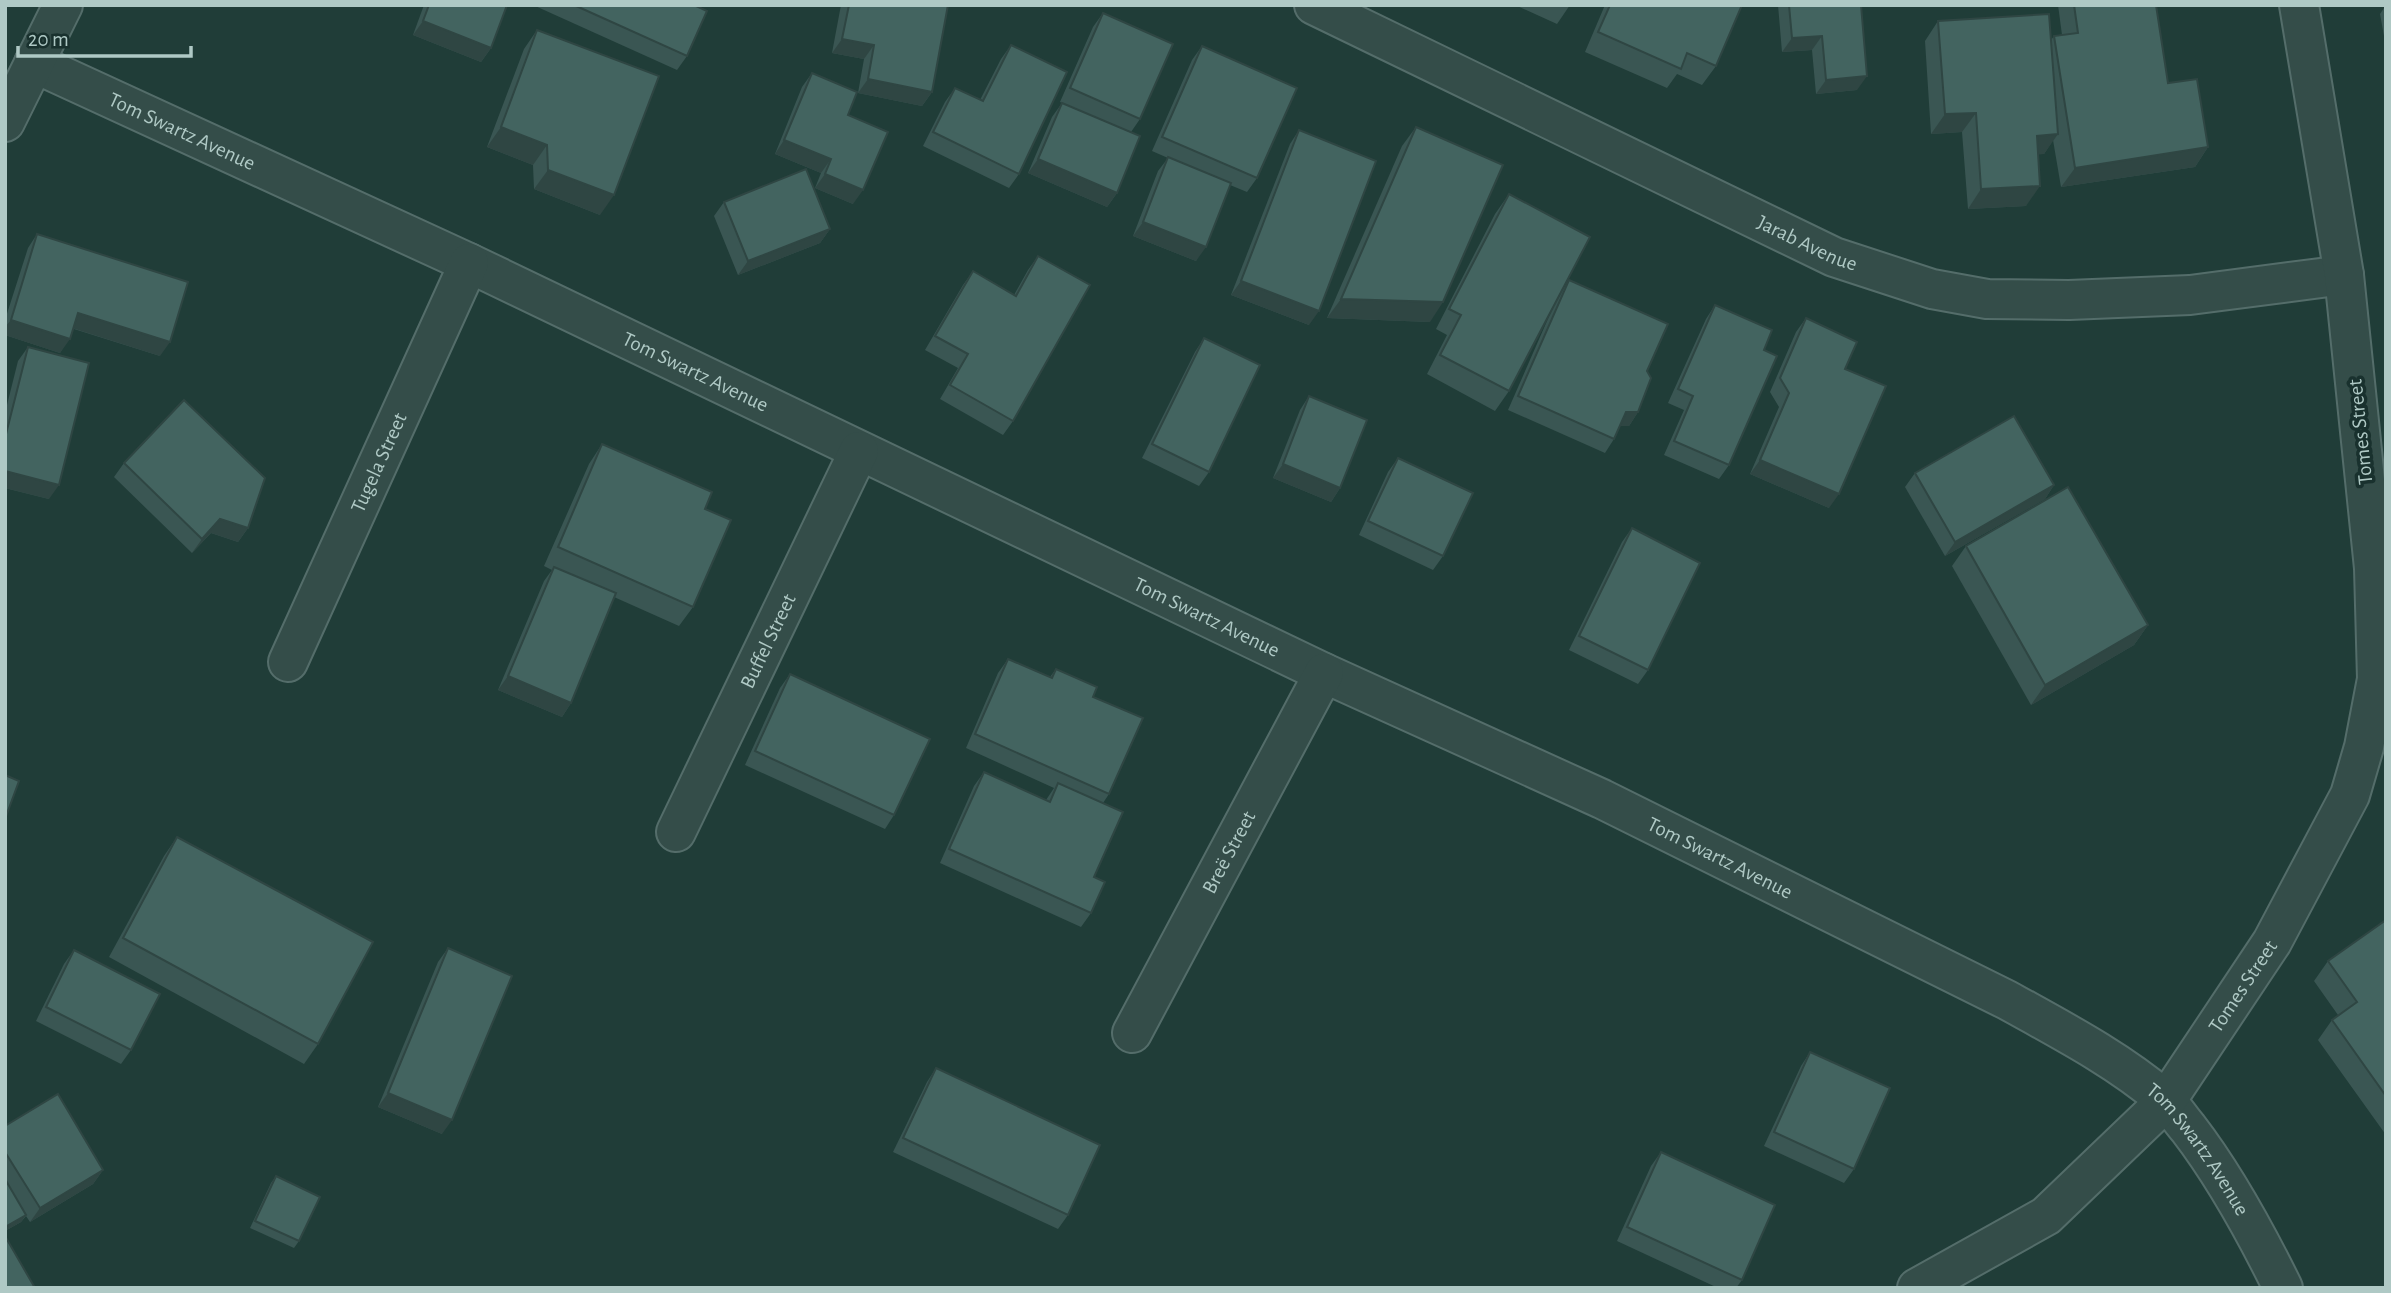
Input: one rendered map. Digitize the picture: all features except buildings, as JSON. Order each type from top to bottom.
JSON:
[{"type":"street","points":[[5,122],[63,5]]},
{"type":"street","name":"Jarab Avenue","points":[[1314,5],[1835,257],[1932,289],[1987,299],[2069,300],[2190,295],[2344,275]]},
{"type":"street","name":"Tomes Street","points":[[1917,1288],[2046,1216],[2166,1101],[2272,942],[2350,795],[2364,747],[2377,679],[2374,568],[2344,275],[2299,5]]},
{"type":"street","name":"Tom Swartz Avenue","points":[[34,63],[469,263],[1324,673],[1602,799],[2007,1000],[2117,1063],[2166,1101],[2199,1143],[2221,1177],[2283,1288]]},
{"type":"street","name":"Tugela Street","points":[[288,662],[469,263]]},
{"type":"street","name":"Buffel Street","points":[[676,832],[859,451]]},
{"type":"street","name":"Breë Street","points":[[1132,1033],[1324,673]]}]
